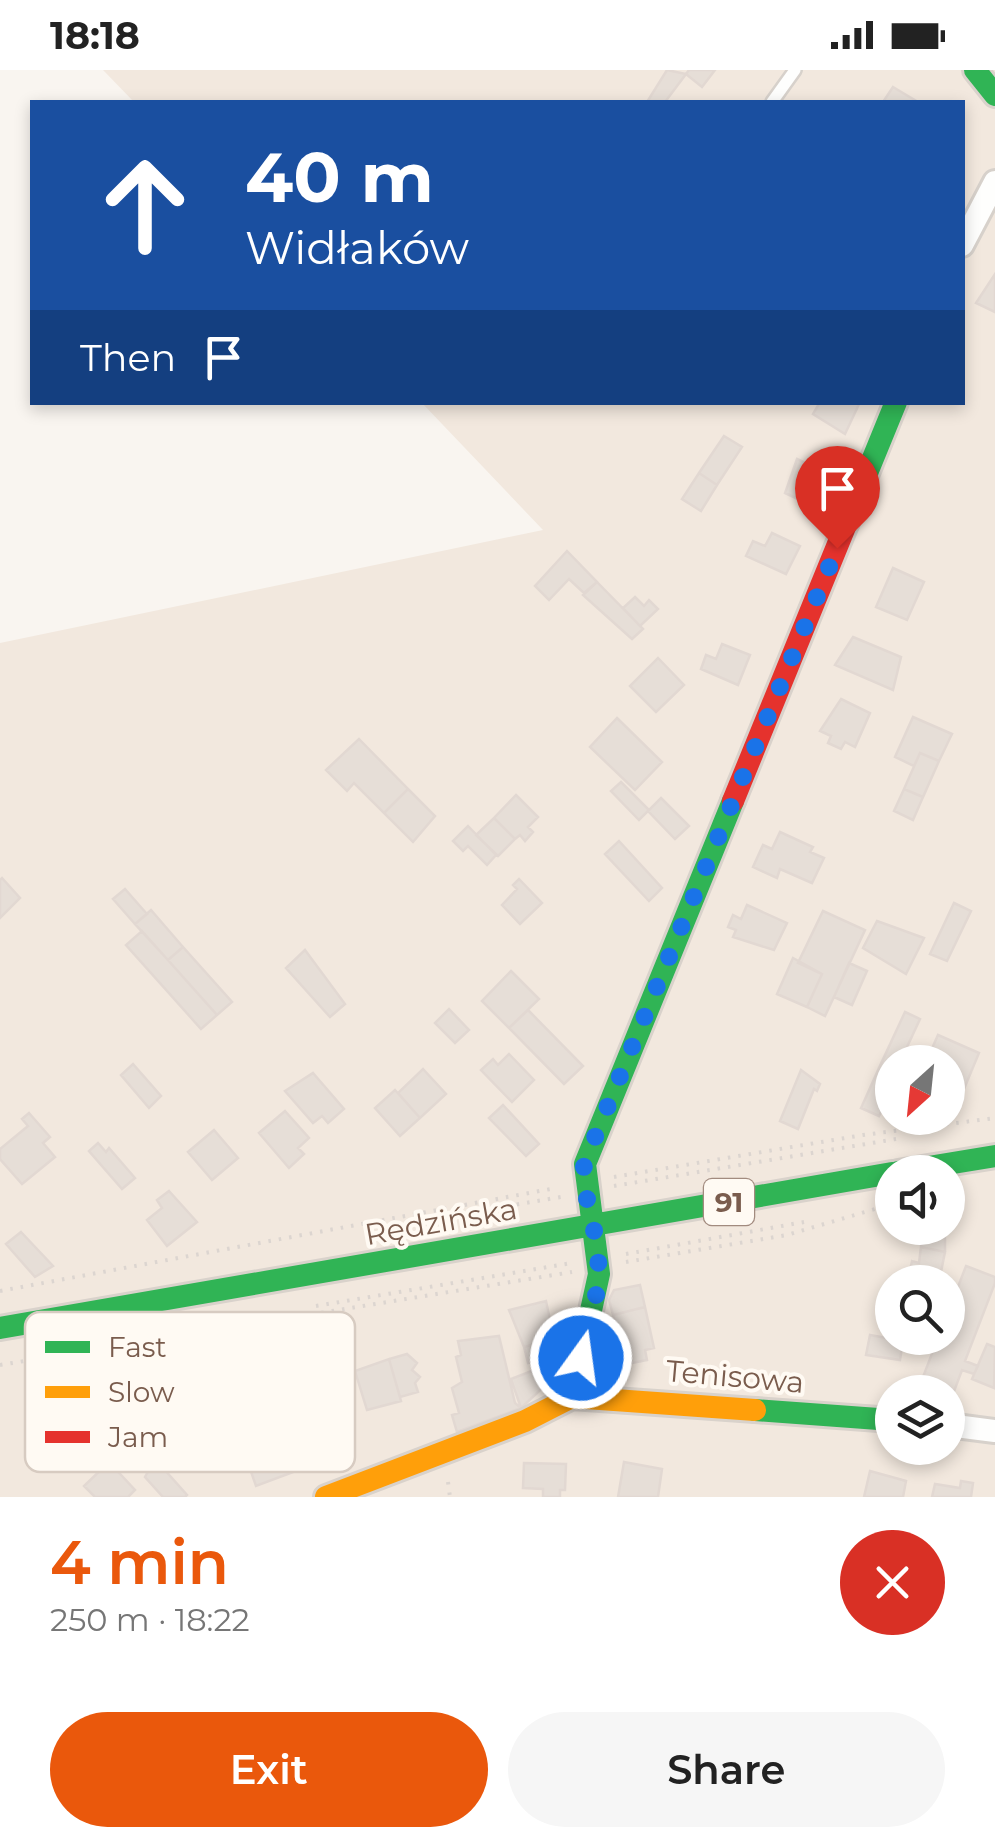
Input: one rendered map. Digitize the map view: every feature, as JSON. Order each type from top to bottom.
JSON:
[{"type":"street","points":[[975,70],[995,96]]},
{"type":"street","points":[[965,239],[995,182]]},
{"type":"street","points":[[326,1497],[525,1420],[572,1397],[599,1267],[593,1227],[594,1185],[584,1164],[895,405]]},
{"type":"street","name":"Rędzińska","points":[[965,1161],[995,1156]]},
{"type":"street","name":"Rędzińska","points":[[94,1312],[875,1177]]},
{"type":"street","name":"Rędzińska","points":[[0,1328],[25,1324]]},
{"type":"street","name":"Tenisowa","points":[[572,1397],[875,1419]]},
{"type":"street","points":[[965,1427],[995,1431]]},
{"type":"lane","points":[[774,100],[796,70]]},
{"type":"path","points":[[0,1292],[864,1134],[995,1118]]},
{"type":"path","points":[[594,1185],[855,1143],[909,1138]]},
{"type":"path","points":[[327,1312],[787,1236],[875,1208]]},
{"type":"path","points":[[0,1366],[25,1362]]},
{"type":"shaded area","points":[[103,70],[995,70],[995,1497],[0,1497],[0,643],[543,530],[424,405],[965,405],[965,100],[132,100]]},
{"type":"building","points":[[667,70],[686,74],[666,100],[648,100]]},
{"type":"building","points":[[689,70],[715,70],[702,87],[686,74]]},
{"type":"building","points":[[893,87],[915,100],[884,100]]},
{"type":"building","points":[[995,274],[995,312],[976,303]]},
{"type":"building","points":[[818,405],[859,405],[845,434],[813,414]]},
{"type":"building","points":[[724,436],[742,447],[717,485],[699,473]]},
{"type":"building","points":[[797,459],[828,474],[813,506],[785,493]]},
{"type":"building","points":[[699,473],[717,485],[701,511],[682,499]]},
{"type":"building","points":[[772,533],[800,546],[786,574],[746,556],[753,541],[765,546]]},
{"type":"building","points":[[567,551],[597,582],[584,593],[569,579],[549,600],[535,586]]},
{"type":"building","points":[[893,568],[924,582],[907,620],[876,607]]},
{"type":"building","points":[[597,582],[643,629],[632,639],[583,595]]},
{"type":"building","points":[[635,597],[644,606],[649,600],[658,609],[640,626],[623,608]]},
{"type":"building","points":[[853,637],[901,657],[893,690],[835,665]]},
{"type":"building","points":[[722,644],[750,655],[738,685],[701,669],[706,655],[716,659]]},
{"type":"building","points":[[658,658],[684,685],[656,712],[630,686]]},
{"type":"building","points":[[841,699],[870,713],[855,747],[845,742],[841,749],[828,743],[831,736],[820,731]]},
{"type":"building","points":[[913,717],[952,734],[939,761],[920,753],[914,766],[895,757]]},
{"type":"building","points":[[617,718],[662,762],[635,790],[590,747]]},
{"type":"building","points":[[359,739],[408,789],[384,813],[354,783],[347,791],[326,770]]},
{"type":"building","points":[[920,753],[939,761],[923,797],[904,789]]},
{"type":"building","points":[[621,782],[649,810],[639,820],[611,791]]},
{"type":"building","points":[[408,789],[435,816],[413,842],[384,813]]},
{"type":"building","points":[[904,789],[923,797],[913,820],[894,811]]},
{"type":"building","points":[[516,795],[538,817],[528,827],[533,832],[525,841],[520,835],[515,839],[494,818]]},
{"type":"building","points":[[661,798],[689,826],[675,839],[648,811]]},
{"type":"building","points":[[494,818],[515,839],[498,856],[476,835]]},
{"type":"building","points":[[468,826],[496,855],[487,865],[468,846],[463,851],[453,841]]},
{"type":"building","points":[[780,832],[813,847],[810,852],[824,858],[812,883],[780,869],[777,878],[753,867],[763,845],[772,849]]},
{"type":"building","points":[[619,841],[662,888],[649,901],[605,854]]},
{"type":"building","points":[[519,879],[542,903],[520,924],[502,905],[517,889],[513,885]]},
{"type":"building","points":[[0,880],[20,898],[0,918]]},
{"type":"building","points":[[125,889],[147,914],[135,924],[113,899]]},
{"type":"building","points":[[954,903],[971,911],[947,961],[930,954]]},
{"type":"building","points":[[747,905],[787,923],[774,950],[733,937],[736,930],[728,927],[733,915],[741,919]]},
{"type":"building","points":[[151,910],[183,947],[168,960],[135,924]]},
{"type":"building","points":[[823,911],[865,930],[825,1016],[807,1007],[822,974],[798,963]]},
{"type":"building","points":[[877,921],[924,938],[906,974],[863,948]]},
{"type":"building","points":[[142,931],[217,1015],[201,1029],[126,945]]},
{"type":"building","points":[[183,947],[232,1002],[217,1015],[168,960]]},
{"type":"building","points":[[305,950],[345,1004],[330,1017],[286,968]]},
{"type":"building","points":[[793,958],[822,974],[807,1007],[777,994]]},
{"type":"building","points":[[849,963],[867,971],[852,1005],[834,997]]},
{"type":"building","points":[[511,971],[539,999],[509,1028],[482,1001]]},
{"type":"building","points":[[449,1009],[469,1030],[455,1043],[435,1023]]},
{"type":"building","points":[[528,1010],[583,1066],[564,1084],[509,1028]]},
{"type":"building","points":[[905,1012],[920,1019],[908,1045],[890,1045]]},
{"type":"building","points":[[938,1035],[961,1045],[934,1045]]},
{"type":"building","points":[[965,1047],[979,1053],[965,1087]]},
{"type":"building","points":[[509,1054],[534,1080],[512,1102],[481,1070],[493,1059],[498,1065]]},
{"type":"building","points":[[133,1064],[161,1096],[149,1108],[121,1075]]},
{"type":"building","points":[[423,1069],[446,1094],[420,1118],[398,1093]]},
{"type":"building","points":[[801,1070],[820,1084],[817,1091],[814,1089],[798,1129],[780,1121]]},
{"type":"building","points":[[313,1073],[344,1109],[328,1123],[322,1116],[313,1123],[285,1091]]},
{"type":"building","points":[[875,1077],[875,1114],[861,1108]]},
{"type":"building","points":[[395,1090],[420,1118],[400,1136],[375,1108]]},
{"type":"building","points":[[503,1105],[539,1144],[526,1156],[489,1118]]},
{"type":"building","points":[[285,1111],[309,1138],[298,1148],[304,1154],[289,1168],[259,1133]]},
{"type":"building","points":[[29,1113],[50,1137],[43,1143],[55,1157],[22,1184],[0,1159],[0,1149],[28,1126],[22,1119]]},
{"type":"building","points":[[214,1130],[238,1158],[212,1180],[188,1152]]},
{"type":"building","points":[[98,1143],[106,1152],[109,1148],[135,1178],[122,1189],[89,1151]]},
{"type":"building","points":[[169,1191],[197,1222],[167,1246],[147,1220],[162,1208],[157,1200]]},
{"type":"building","points":[[21,1232],[53,1266],[35,1277],[6,1244]]},
{"type":"building","points":[[945,1245],[945,1252],[921,1247]]},
{"type":"building","points":[[921,1247],[945,1252],[942,1265],[911,1265],[912,1261],[919,1263]]},
{"type":"building","points":[[965,1269],[995,1277],[965,1361],[978,1366],[974,1374],[962,1370],[960,1375],[924,1375],[931,1355],[965,1355]]},
{"type":"building","points":[[640,1285],[645,1307],[613,1315],[609,1300],[614,1290]]},
{"type":"building","points":[[546,1301],[554,1339],[524,1347],[509,1310]]},
{"type":"building","points":[[645,1307],[654,1348],[645,1350],[647,1360],[627,1364],[613,1315]]},
{"type":"building","points":[[570,1335],[552,1379],[521,1408],[511,1379],[542,1367],[539,1360],[528,1363],[524,1347]]},
{"type":"building","points":[[870,1335],[875,1336],[875,1355],[901,1355],[900,1360],[866,1355]]},
{"type":"building","points":[[499,1336],[515,1403],[521,1408],[457,1432],[452,1415],[459,1413],[452,1388],[462,1382],[456,1357],[461,1355],[458,1341]]},
{"type":"building","points":[[987,1344],[995,1347],[994,1388],[972,1379]]},
{"type":"building","points":[[407,1354],[417,1363],[412,1370],[420,1377],[415,1383],[418,1392],[400,1397],[389,1359]]},
{"type":"building","points":[[389,1359],[401,1401],[367,1410],[355,1371]]},
{"type":"building","points":[[624,1462],[662,1469],[658,1497],[618,1497]]},
{"type":"building","points":[[524,1463],[566,1464],[565,1490],[560,1490],[560,1497],[543,1497],[543,1489],[523,1488]]},
{"type":"building","points":[[870,1471],[906,1481],[903,1497],[864,1497]]},
{"type":"building","points":[[99,1472],[118,1472],[135,1490],[128,1497],[95,1497],[84,1486]]},
{"type":"building","points":[[148,1472],[167,1472],[187,1495],[163,1497],[145,1477]]},
{"type":"building","points":[[251,1472],[293,1472],[256,1486]]},
{"type":"building","points":[[961,1481],[973,1483],[971,1497],[932,1497],[935,1484],[960,1488]]},
{"type":"traffic: fast","points":[[975,70],[995,95]]},
{"type":"traffic: fast","points":[[847,522],[895,405]]},
{"type":"traffic: fast","points":[[572,1397],[599,1274],[585,1164],[733,801]]},
{"type":"traffic: fast","points":[[965,1161],[995,1156]]},
{"type":"traffic: fast","points":[[92,1312],[875,1176]]},
{"type":"traffic: fast","points":[[0,1328],[25,1324]]},
{"type":"traffic: fast","points":[[755,1410],[875,1419]]},
{"type":"traffic: slow","points":[[326,1497],[525,1421],[572,1397],[755,1410]]},
{"type":"traffic: jam","points":[[733,801],[847,522]]},
{"type":"route","points":[[581,1358],[599,1282],[598,1254],[583,1183],[584,1164],[837,548]]}]
